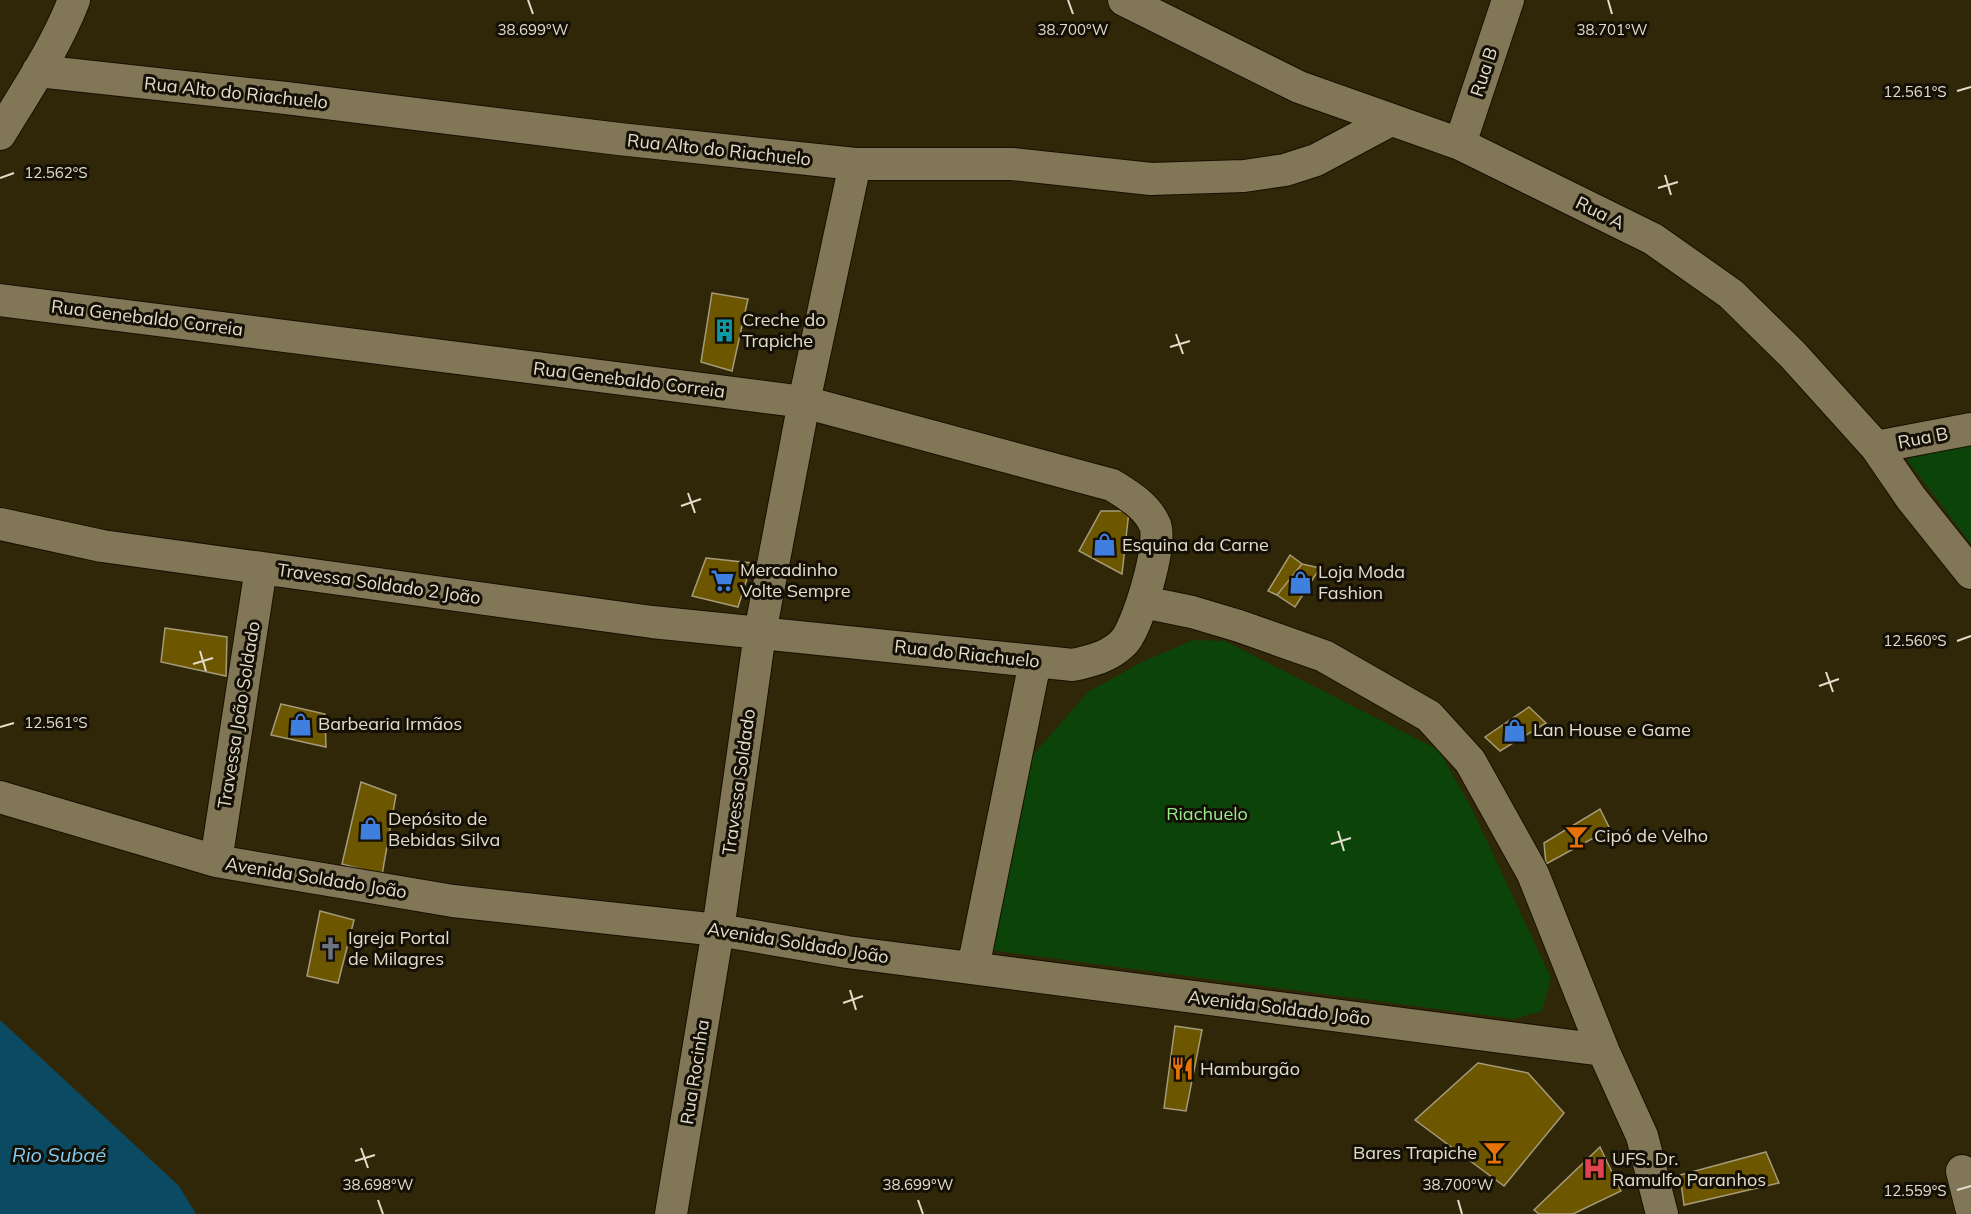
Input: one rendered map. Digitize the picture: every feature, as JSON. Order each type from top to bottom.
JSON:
[{"type":"street","points":[[0,134],[38,71],[67,18],[74,0]]},
{"type":"street","name":"Rua A","points":[[1124,0],[1299,87],[1460,144],[1653,239],[1731,294],[1793,355],[1875,447],[1911,498],[1971,573]]},
{"type":"street","name":"Rua B","points":[[1460,144],[1508,0]]},
{"type":"street","name":"Rua Alto do Riachuelo","points":[[38,71],[286,98],[619,139],[855,164],[1012,164],[1151,178],[1244,176],[1285,170],[1316,160],[1391,120]]},
{"type":"street","name":"Travessa Soldado","points":[[718,930],[760,633],[804,402],[855,164]]},
{"type":"street","name":"Rua Genebaldo Correia","points":[[0,300],[804,402],[1112,485],[1139,503],[1156,526],[1156,549],[1143,602]]},
{"type":"street","name":"Rua B","points":[[1875,447],[1971,429]]},
{"type":"street","name":"Travessa Soldado 2 João","points":[[0,524],[102,546],[640,620],[760,633]]},
{"type":"street","name":"Travessa João Soldado","points":[[216,861],[261,568]]},
{"type":"street","points":[[1143,602],[1192,612],[1239,626],[1324,656],[1429,716],[1470,761],[1533,874],[1603,1050],[1642,1136],[1662,1214]]},
{"type":"street","name":"Rua do Riachuelo","points":[[760,633],[1073,665],[1099,659],[1124,642],[1143,602]]},
{"type":"street","points":[[973,968],[1035,662]]},
{"type":"street","name":"Avenida Soldado João","points":[[0,797],[216,861],[453,900],[718,930],[847,952],[1603,1050]]},
{"type":"street","name":"Rua Rocinha","points":[[671,1214],[718,930]]},
{"type":"street","points":[[1962,1171],[1971,1208]]},
{"type":"green space","points":[[1971,438],[1971,544],[1907,460],[1928,445]]},
{"type":"green space","name":"Riachuelo","points":[[1193,640],[1225,641],[1439,750],[1473,811],[1551,978],[1542,1011],[1514,1019],[989,950],[1025,764],[1088,692],[1142,662]]},
{"type":"water","name":"Rio Subaé","points":[[0,1020],[179,1186],[196,1214],[0,1214]]},
{"type":"building","name":"Creche do Trapiche","points":[[712,293],[748,299],[732,371],[701,362]]},
{"type":"building","name":"Esquina da Carne","points":[[1101,511],[1129,511],[1122,574],[1079,551]]},
{"type":"building","points":[[1290,555],[1302,564],[1277,595],[1268,591]]},
{"type":"building","name":"Mercadinho Volte Sempre","points":[[706,558],[752,563],[738,607],[692,596]]},
{"type":"building","name":"Loja Moda Fashion","points":[[1302,564],[1320,568],[1295,607],[1277,595]]},
{"type":"building","points":[[165,628],[227,637],[226,676],[161,662]]},
{"type":"building","name":"Barbearia Irmãos","points":[[281,704],[325,714],[326,747],[271,735]]},
{"type":"building","name":"Lan House e Game","points":[[1529,707],[1546,723],[1500,751],[1485,737]]},
{"type":"building","name":"Depósito de Bebidas Silva","points":[[361,782],[396,795],[382,875],[342,864]]},
{"type":"building","name":"Cipó de Velho","points":[[1600,809],[1610,829],[1546,864],[1544,843]]},
{"type":"building","name":"Igreja Portal de Milagres","points":[[320,911],[354,920],[338,983],[307,976]]},
{"type":"building","name":"Hamburgão","points":[[1175,1026],[1202,1030],[1186,1111],[1164,1108]]},
{"type":"building","name":"Bares Trapiche","points":[[1478,1063],[1528,1073],[1564,1113],[1504,1186],[1415,1120]]},
{"type":"building","name":"UFS. Dr. Ramulfo Paranhos","points":[[1600,1147],[1621,1191],[1573,1214],[1539,1214],[1534,1210]]},
{"type":"building","points":[[1766,1152],[1779,1183],[1684,1205],[1680,1175]]},
{"type":"place","name":"Creche do Trapiche","points":[[724,330]]},
{"type":"place","name":"Esquina da Carne","points":[[1104,545]]},
{"type":"place","name":"Mercadinho Volte Sempre","points":[[722,580]]},
{"type":"place","name":"Loja Moda Fashion","points":[[1300,582]]},
{"type":"place","name":"Barbearia Irmãos","points":[[300,724]]},
{"type":"place","name":"Lan House e Game","points":[[1515,730]]},
{"type":"place","name":"Depósito de Bebidas Silva","points":[[370,829]]},
{"type":"place","name":"Cipó de Velho","points":[[1576,836]]},
{"type":"place","name":"Igreja Portal de Milagres","points":[[330,948]]},
{"type":"place","name":"Hamburgão","points":[[1182,1069]]},
{"type":"place","name":"Bares Trapiche","points":[[1495,1153]]},
{"type":"place","name":"UFS. Dr. Ramulfo Paranhos","points":[[1594,1169]]}]
